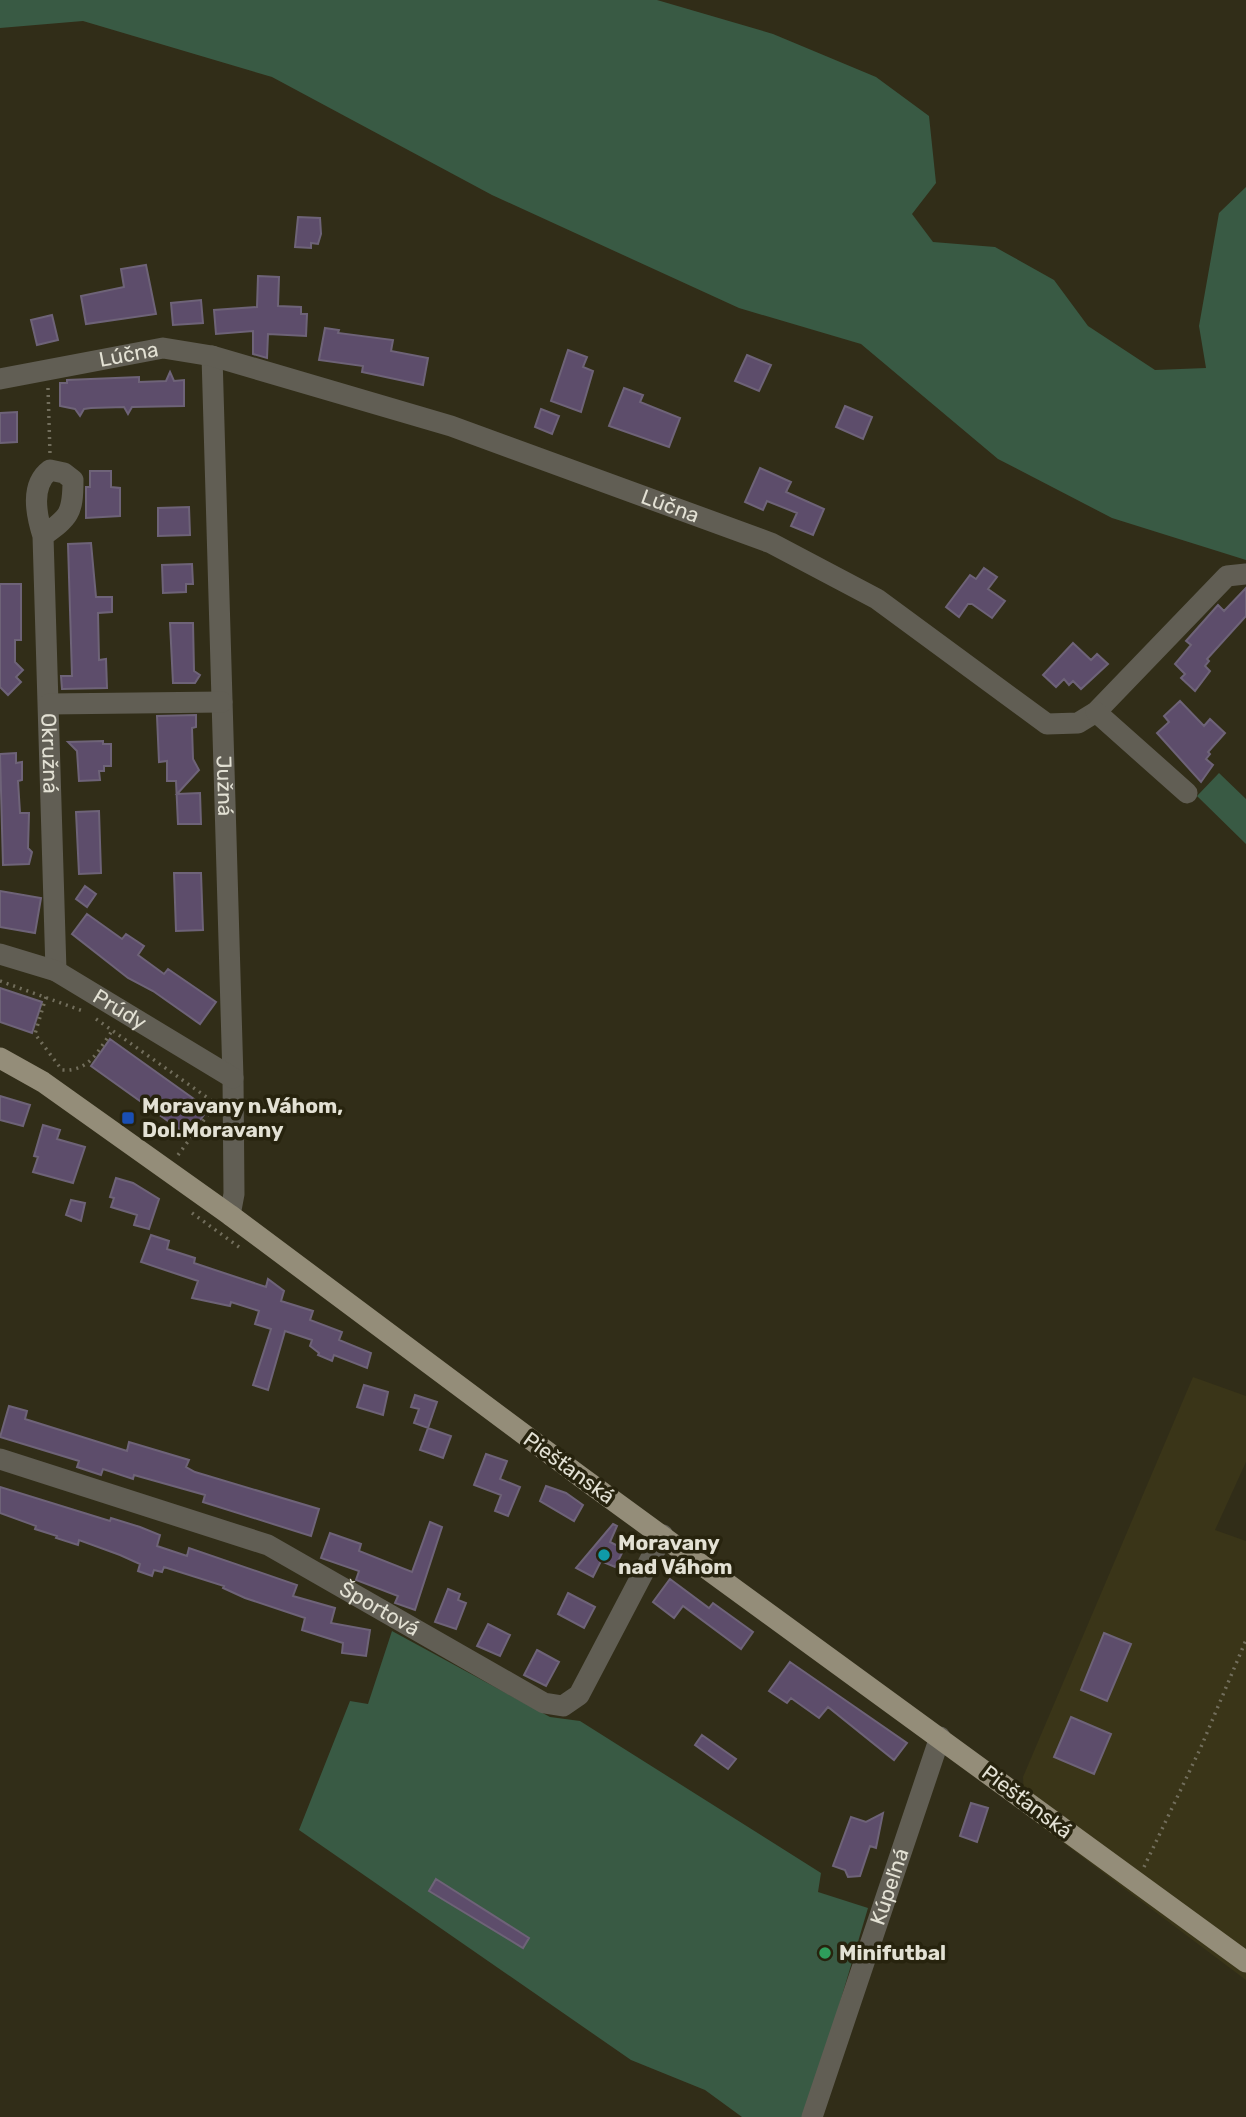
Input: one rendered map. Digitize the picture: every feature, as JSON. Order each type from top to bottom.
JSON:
[{"type":"main road","name":"Piešťanská","points":[[0,1058],[43,1082],[230,1215],[1246,1962]]},
{"type":"street","name":"Lúčna","points":[[0,379],[163,348],[212,356],[452,426],[771,543],[877,599],[1047,724],[1078,723],[1096,712],[1227,576],[1246,574]]},
{"type":"street","name":"Južná","points":[[212,356],[233,1077],[234,1194],[230,1215]]},
{"type":"street","points":[[43,536],[68,517],[73,504],[73,480],[64,472],[50,470]]},
{"type":"street","name":"Okružná","points":[[50,470],[41,477],[37,486],[38,520],[43,536],[55,971]]},
{"type":"street","points":[[49,704],[222,702]]},
{"type":"street","points":[[1096,712],[1187,793]]},
{"type":"street","name":"Prúdy","points":[[0,954],[55,971],[233,1077]]},
{"type":"street","name":"Športová","points":[[0,1459],[268,1545],[544,1703],[563,1706],[579,1695],[663,1535]]},
{"type":"street","name":"Kúpeľná","points":[[812,2117],[940,1737]]},
{"type":"path","points":[[48,369],[50,470]]},
{"type":"path","points":[[0,981],[85,1012]]},
{"type":"path","points":[[47,997],[35,1034],[62,1070],[72,1071],[89,1065],[112,1031]]},
{"type":"path","points":[[94,1018],[223,1109]]},
{"type":"path","points":[[176,1158],[216,1104]]},
{"type":"path","points":[[1136,1881],[1200,1747],[1246,1640]]},
{"type":"shaded area","points":[[1193,1377],[1246,1396],[1246,1462],[1215,1530],[1246,1541],[1246,1980],[1025,1814],[1023,1777]]},
{"type":"green space","points":[[0,0],[657,0],[773,34],[876,77],[929,116],[936,183],[912,214],[933,242],[995,247],[1054,280],[1088,326],[1155,370],[1206,368],[1199,326],[1219,213],[1246,187],[1246,560],[1112,518],[998,459],[861,344],[739,308],[492,195],[272,77],[83,21],[0,28]]},
{"type":"green space","points":[[1219,773],[1246,799],[1246,844],[1197,796]]},
{"type":"green space","points":[[392,1631],[550,1717],[580,1721],[821,1873],[818,1892],[868,1908],[806,2117],[742,2117],[705,2090],[631,2060],[299,1830],[350,1701],[368,1704]]},
{"type":"building","points":[[298,217],[320,218],[321,234],[318,244],[311,243],[311,248],[295,247]]},
{"type":"building","points":[[146,265],[156,314],[86,324],[81,296],[124,287],[121,269]]},
{"type":"building","points":[[258,276],[279,277],[278,306],[301,307],[301,314],[307,314],[306,336],[268,334],[267,358],[253,354],[253,331],[216,334],[214,310],[257,307]]},
{"type":"building","points":[[201,300],[203,323],[173,325],[171,303]]},
{"type":"building","points":[[52,315],[58,340],[37,345],[31,320]]},
{"type":"building","points":[[325,328],[339,330],[338,333],[393,340],[391,351],[428,358],[423,385],[362,372],[363,366],[319,360]]},
{"type":"building","points":[[568,350],[587,357],[583,367],[593,371],[581,412],[551,401]]},
{"type":"building","points":[[747,355],[771,365],[759,391],[735,381]]},
{"type":"building","points":[[170,372],[174,381],[184,380],[184,406],[132,407],[128,414],[124,407],[91,408],[84,409],[80,416],[75,409],[60,406],[60,383],[67,383],[67,380],[139,377],[139,382],[166,381]]},
{"type":"building","points":[[624,388],[643,395],[640,402],[680,418],[669,447],[609,426]]},
{"type":"building","points":[[845,406],[872,417],[863,439],[836,427]]},
{"type":"building","points":[[541,409],[559,416],[552,434],[535,427]]},
{"type":"building","points":[[17,412],[17,442],[0,443],[0,413]]},
{"type":"building","points":[[760,468],[791,482],[786,492],[824,509],[813,535],[791,526],[797,513],[767,501],[763,510],[745,502]]},
{"type":"building","points":[[90,471],[111,471],[111,487],[120,488],[120,516],[86,518],[86,487],[90,487]]},
{"type":"building","points":[[189,507],[190,535],[158,536],[158,508]]},
{"type":"building","points":[[91,543],[96,597],[112,597],[112,612],[98,613],[99,660],[106,659],[107,688],[62,689],[61,676],[72,676],[68,544]]},
{"type":"building","points":[[192,564],[193,584],[186,584],[186,592],[163,593],[162,565]]},
{"type":"building","points":[[984,568],[997,577],[988,589],[1005,601],[992,618],[972,604],[968,604],[959,617],[946,607],[970,575],[976,579]]},
{"type":"building","points":[[0,584],[21,584],[21,640],[15,640],[15,662],[23,670],[16,677],[21,682],[8,695],[0,687]]},
{"type":"building","points":[[1246,588],[1246,616],[1207,659],[1209,661],[1205,666],[1210,671],[1195,691],[1181,678],[1185,674],[1175,664],[1191,645],[1186,641],[1218,605],[1224,611]]},
{"type":"building","points":[[170,623],[193,623],[194,671],[200,675],[195,683],[173,683]]},
{"type":"building","points":[[1073,643],[1091,660],[1097,654],[1108,664],[1081,689],[1073,681],[1069,685],[1064,679],[1056,687],[1043,675]]},
{"type":"building","points":[[1180,701],[1204,726],[1210,719],[1225,733],[1208,752],[1210,754],[1206,759],[1213,765],[1201,782],[1157,733],[1169,722],[1164,716]]},
{"type":"building","points":[[196,715],[196,727],[192,728],[193,759],[199,770],[177,794],[200,793],[201,824],[178,824],[176,781],[167,781],[167,761],[159,762],[157,716]]},
{"type":"building","points":[[103,741],[103,744],[111,744],[111,766],[104,766],[104,771],[99,771],[100,780],[79,781],[77,751],[68,742]]},
{"type":"building","points":[[16,753],[16,763],[22,762],[22,780],[18,781],[20,813],[29,813],[28,848],[32,852],[29,864],[3,865],[0,754]]},
{"type":"building","points":[[99,811],[101,873],[79,874],[76,812]]},
{"type":"building","points":[[174,873],[201,873],[203,930],[176,931]]},
{"type":"building","points":[[85,886],[96,894],[87,907],[76,899]]},
{"type":"building","points":[[0,891],[41,898],[35,933],[0,927]]},
{"type":"building","points":[[87,914],[122,939],[126,934],[144,946],[138,955],[164,974],[168,969],[216,1002],[200,1024],[153,991],[128,978],[72,934]]},
{"type":"building","points":[[0,988],[42,1002],[32,1033],[0,1022]]},
{"type":"building","points":[[110,1039],[208,1109],[189,1136],[91,1066]]},
{"type":"building","points":[[0,1096],[30,1105],[23,1126],[0,1120]]},
{"type":"building","points":[[43,1125],[60,1130],[57,1139],[85,1147],[73,1183],[33,1172],[38,1157],[34,1156]]},
{"type":"building","points":[[116,1178],[133,1183],[159,1199],[149,1229],[134,1225],[137,1215],[111,1207],[114,1198],[110,1197]]},
{"type":"building","points":[[71,1200],[85,1203],[81,1221],[66,1215]]},
{"type":"building","points":[[151,1235],[169,1241],[167,1249],[195,1258],[194,1263],[266,1287],[268,1279],[284,1291],[281,1301],[313,1311],[310,1320],[342,1332],[339,1340],[371,1353],[367,1368],[334,1355],[332,1361],[318,1355],[310,1346],[312,1340],[285,1331],[268,1390],[253,1385],[271,1329],[255,1324],[259,1311],[231,1302],[230,1306],[192,1298],[198,1281],[141,1262]]},
{"type":"building","points":[[364,1385],[388,1392],[383,1415],[357,1407]]},
{"type":"building","points":[[415,1395],[437,1402],[428,1428],[414,1423],[419,1409],[411,1407]]},
{"type":"building","points":[[9,1406],[27,1411],[25,1419],[127,1451],[129,1442],[189,1460],[186,1467],[195,1472],[319,1509],[311,1536],[203,1502],[205,1495],[134,1475],[133,1479],[103,1469],[101,1475],[77,1467],[79,1461],[0,1437]]},
{"type":"building","points":[[428,1428],[451,1436],[443,1458],[420,1450]]},
{"type":"building","points":[[486,1454],[507,1461],[500,1479],[520,1487],[508,1516],[495,1511],[501,1495],[474,1485]]},
{"type":"building","points":[[546,1486],[566,1493],[583,1505],[574,1521],[540,1501]]},
{"type":"building","points":[[0,1487],[110,1521],[111,1518],[140,1527],[160,1535],[157,1546],[187,1556],[189,1548],[297,1585],[293,1596],[335,1608],[331,1623],[370,1630],[366,1656],[342,1653],[343,1643],[302,1630],[305,1618],[245,1598],[223,1588],[224,1586],[164,1567],[162,1572],[154,1570],[152,1576],[138,1571],[140,1564],[120,1555],[79,1540],[78,1545],[56,1538],[57,1536],[35,1529],[36,1526],[0,1513]]},
{"type":"building","points":[[430,1522],[442,1527],[415,1610],[395,1603],[398,1596],[356,1580],[359,1571],[321,1558],[330,1533],[361,1544],[359,1551],[412,1572]]},
{"type":"building","name":"Moravany nad Váhom","points":[[613,1524],[617,1526],[610,1542],[624,1549],[615,1567],[601,1561],[593,1577],[576,1568]]},
{"type":"building","points":[[670,1579],[709,1608],[713,1603],[753,1632],[741,1649],[683,1606],[674,1618],[653,1602]]},
{"type":"building","points":[[448,1589],[460,1594],[458,1600],[466,1603],[456,1629],[435,1622]]},
{"type":"building","points":[[568,1593],[595,1607],[584,1628],[558,1614]]},
{"type":"building","points":[[488,1624],[510,1635],[500,1656],[477,1646]]},
{"type":"building","points":[[1104,1633],[1131,1644],[1107,1701],[1081,1690]]},
{"type":"building","points":[[537,1650],[559,1662],[546,1686],[524,1675]]},
{"type":"building","points":[[790,1662],[907,1743],[894,1760],[828,1707],[819,1718],[791,1698],[787,1703],[769,1691]]},
{"type":"building","points":[[1071,1717],[1111,1734],[1094,1774],[1054,1757]]},
{"type":"building","points":[[702,1735],[736,1759],[728,1769],[695,1745]]},
{"type":"building","points":[[971,1803],[988,1808],[977,1842],[960,1836]]},
{"type":"building","points":[[883,1813],[876,1848],[870,1846],[860,1876],[848,1877],[845,1870],[833,1866],[851,1817],[866,1822]]},
{"type":"building","points":[[436,1879],[529,1938],[523,1948],[429,1891]]},
{"type":"place","name":"Moravany n.Váhom, Dol.Moravany","points":[[128,1118]]},
{"type":"place","name":"Moravany nad Váhom","points":[[604,1555]]},
{"type":"place","name":"Minifutbal","points":[[825,1953]]}]
